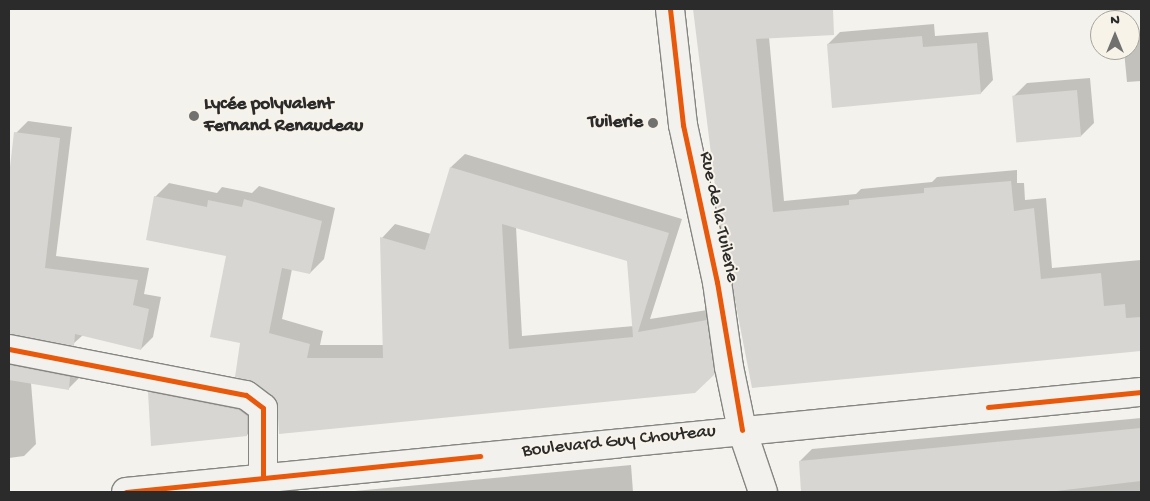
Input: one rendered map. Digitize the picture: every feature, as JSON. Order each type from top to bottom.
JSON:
[{"type":"main road","name":"Rue de la Tuilerie","points":[[670,9],[684,125],[717,282],[742,430],[763,492]]},
{"type":"main road","points":[[9,349],[246,395],[263,408],[263,478]]},
{"type":"main road","name":"Boulevard Guy Chouteau","points":[[126,492],[1141,392]]},
{"type":"building","points":[[693,9],[833,9],[834,35],[756,39],[773,212],[849,205],[849,200],[924,193],[924,188],[1011,181],[1014,211],[1034,208],[1041,279],[1101,273],[1104,306],[1125,304],[1126,318],[1141,317],[1141,351],[752,388],[719,218]]},
{"type":"building","points":[[922,36],[923,47],[977,43],[981,94],[832,108],[827,44]]},
{"type":"building","points":[[1077,90],[1081,137],[1016,142],[1012,96]]},
{"type":"building","points":[[14,132],[60,138],[45,268],[138,280],[133,305],[149,309],[141,350],[75,334],[74,346],[9,334],[9,176]]},
{"type":"building","points":[[450,167],[669,233],[638,332],[707,320],[715,374],[695,393],[279,434],[277,401],[255,382],[235,377],[240,343],[210,337],[226,256],[146,240],[154,196],[207,207],[208,200],[242,207],[244,199],[322,221],[310,274],[282,268],[269,333],[310,344],[307,358],[383,358],[380,237],[425,250]],"holes":[[[502,224],[627,261],[633,337],[509,349]]]},
{"type":"building","points":[[9,365],[70,377],[69,390],[9,380]]},
{"type":"building","points":[[148,392],[239,410],[247,416],[247,436],[151,446]]},
{"type":"building","points":[[1141,428],[1141,481],[1048,492],[801,492],[799,461]]},
{"type":"cycle path","points":[[670,9],[683,125],[717,282],[742,430]]},
{"type":"cycle path","points":[[9,349],[246,395],[263,408],[263,478]]},
{"type":"cycle path","points":[[988,407],[1141,392]]},
{"type":"cycle path","points":[[126,492],[480,456]]},
{"type":"place","name":"Lycée polyvalent Fernand Renaudeau","points":[[194,116]]},
{"type":"place","name":"Tuilerie","points":[[653,123]]}]
